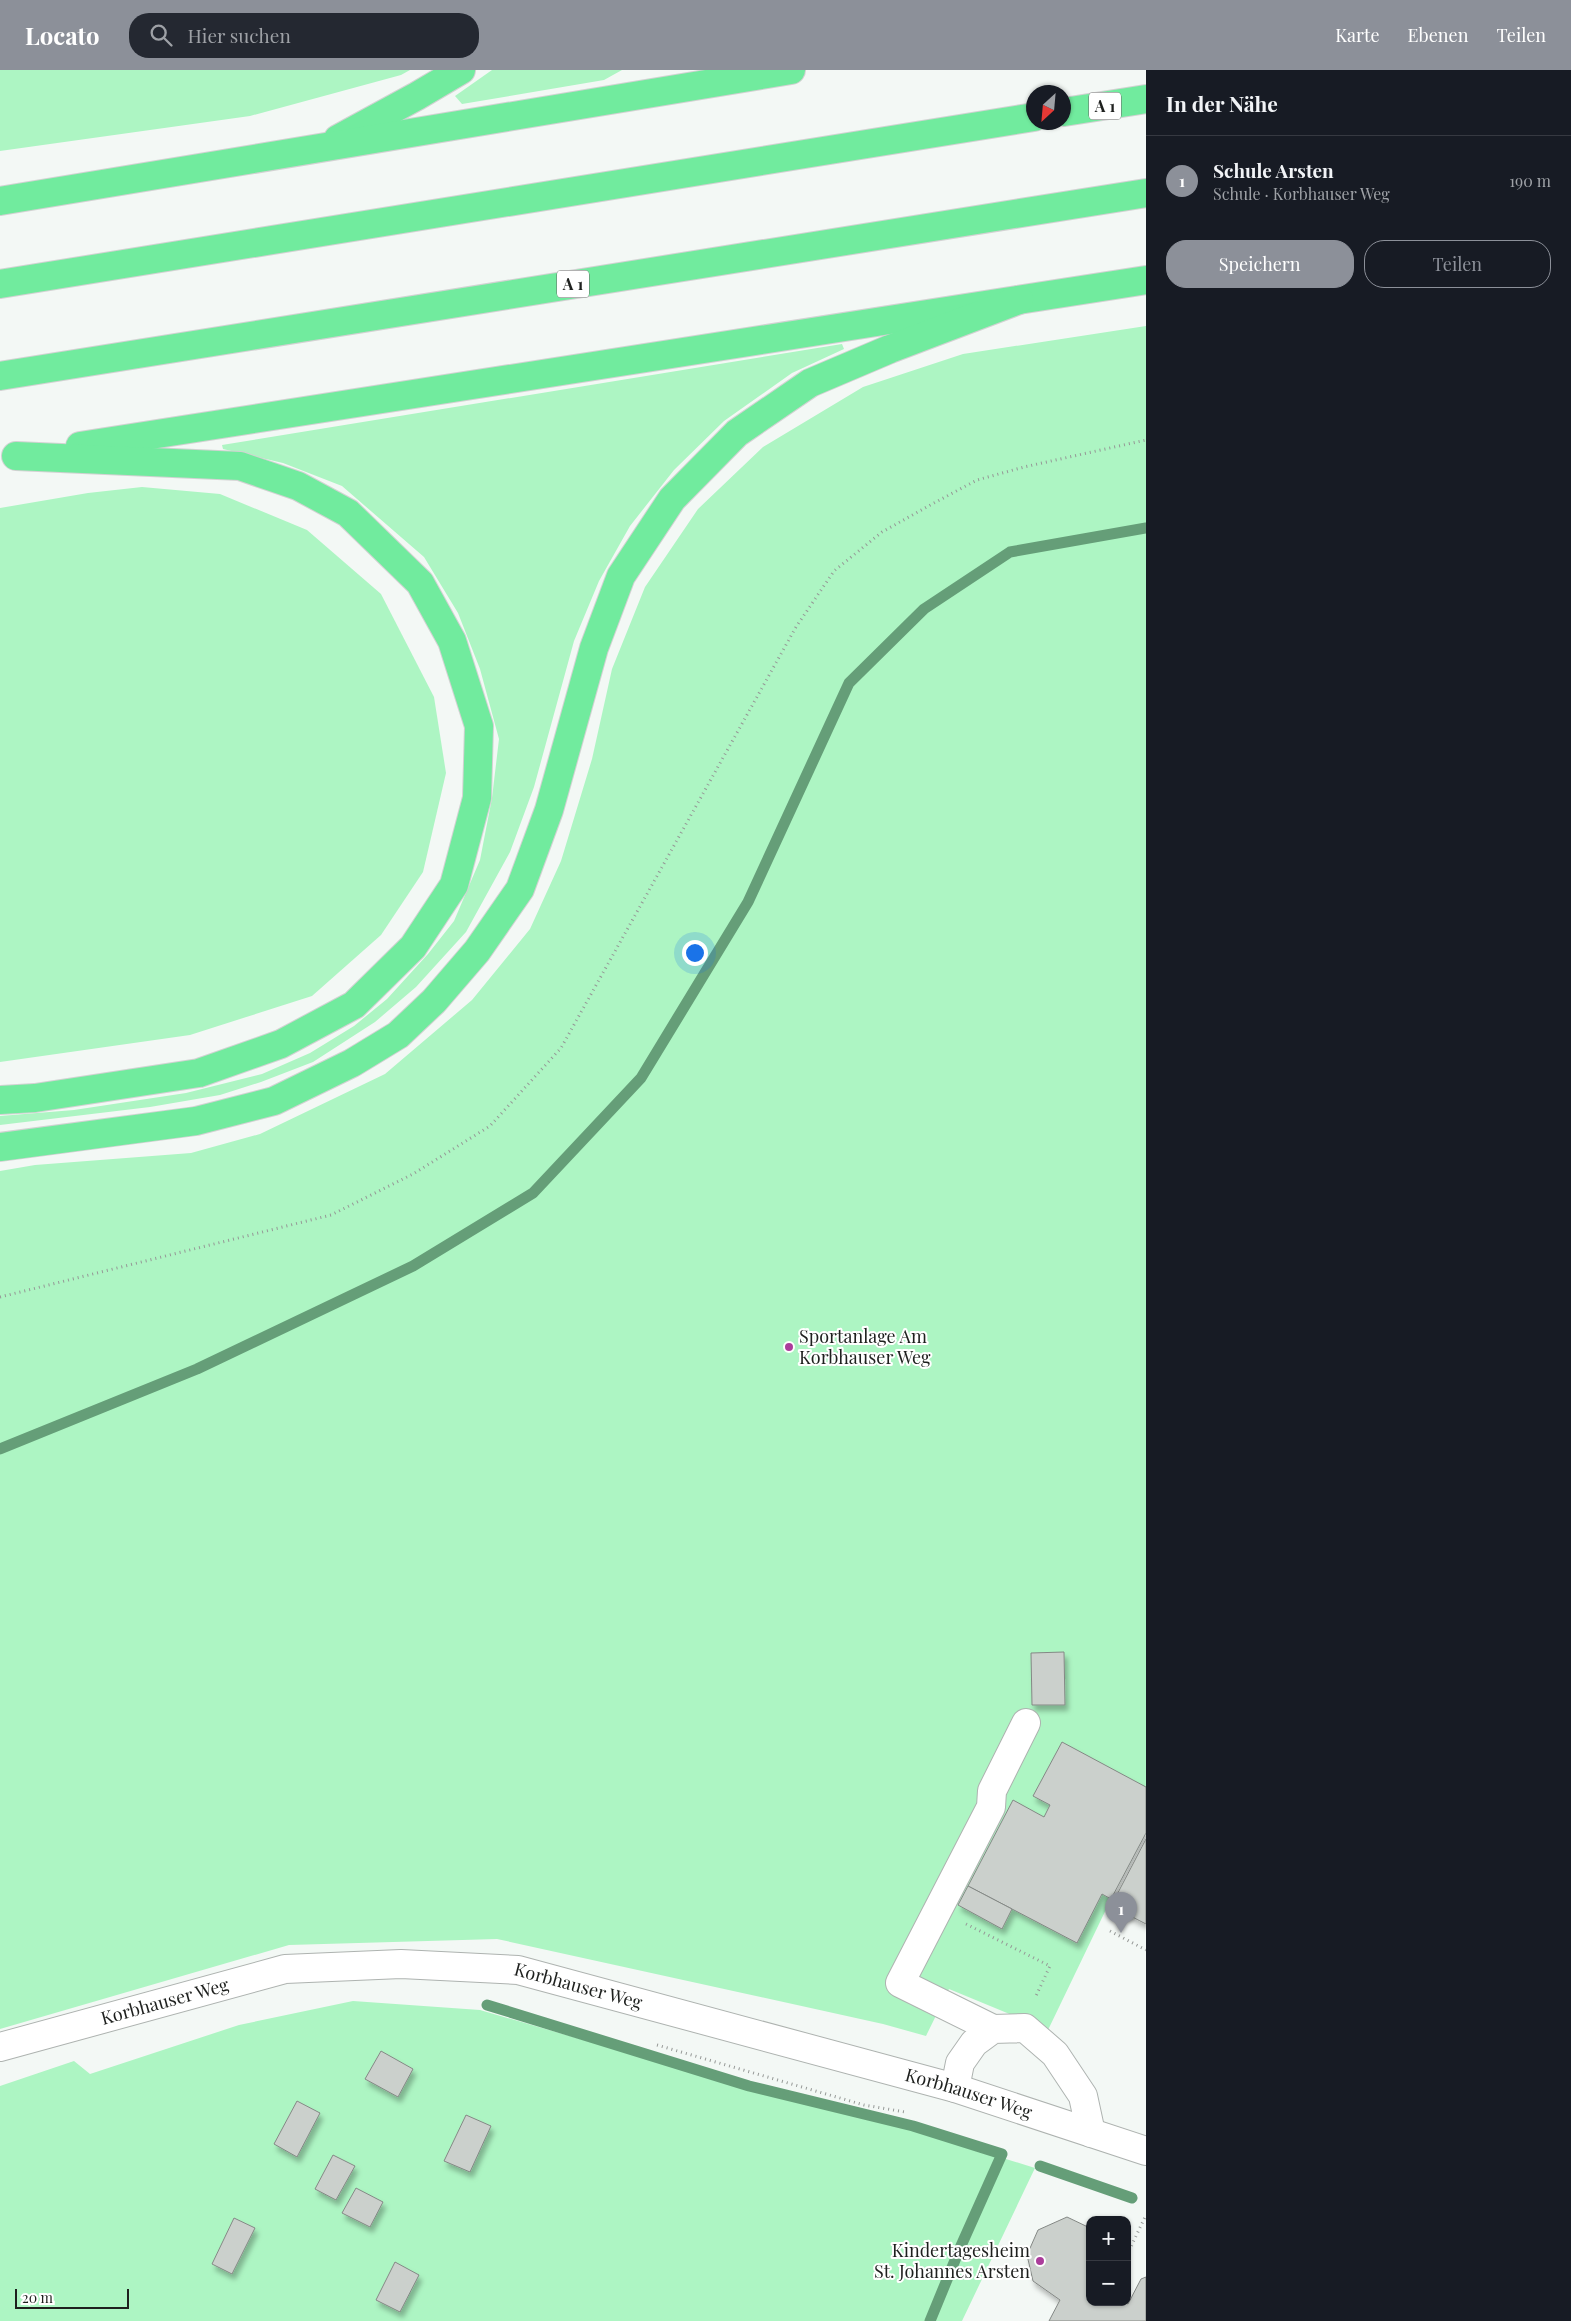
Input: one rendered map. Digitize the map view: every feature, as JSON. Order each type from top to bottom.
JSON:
[{"type":"highway","points":[[317,150],[426,92],[461,70]]},
{"type":"highway","points":[[0,201],[791,70]]},
{"type":"highway","name":"A 1","points":[[1071,111],[1146,99]]},
{"type":"highway","points":[[0,284],[1026,118]]},
{"type":"highway","name":"A 1","points":[[0,376],[1146,193]]},
{"type":"highway","points":[[8,457],[1146,280]]},
{"type":"highway","points":[[0,1148],[196,1121],[274,1101],[352,1062],[398,1035],[434,1001],[478,950],[520,889],[549,810],[594,648],[621,576],[672,499],[737,433],[810,384],[890,349],[1019,300]]},
{"type":"highway","points":[[0,1100],[35,1098],[198,1073],[280,1044],[354,1005],[413,947],[454,885],[477,798],[479,726],[452,641],[420,583],[348,513],[298,486],[240,466],[8,457]]},
{"type":"street","points":[[1026,1724],[992,1791],[992,1807],[900,1983],[993,2029],[1025,2028],[1056,2054],[1083,2096],[1091,2133]]},
{"type":"street","name":"Korbhauser Weg","points":[[0,2047],[285,1969],[402,1964],[518,1970],[955,2088],[1146,2151]]},
{"type":"street","points":[[955,2088],[960,2062],[974,2043],[993,2029]]},
{"type":"path","points":[[0,1297],[331,1215],[413,1174],[490,1126],[561,1048],[796,627],[834,571],[882,532],[977,480],[1024,467],[1146,440]]},
{"type":"path","points":[[938,1910],[1050,1966],[1024,2019],[1025,2028]]},
{"type":"path","points":[[1110,1931],[1146,1950]]},
{"type":"path","points":[[656,2045],[864,2105],[914,2113]]},
{"type":"path","points":[[1131,2247],[1146,2215]]},
{"type":"green space","points":[[0,70],[410,70],[401,75],[250,116],[0,151]]},
{"type":"green space","points":[[492,70],[622,70],[604,80],[462,104],[455,96]]},
{"type":"green space","name":"Sportanlage Am Korbhauser Weg","points":[[1146,326],[1146,1833],[1112,1897],[1048,2030],[949,1989],[926,2036],[883,2024],[497,1939],[289,1945],[0,2029],[0,1171],[35,1165],[191,1153],[260,1134],[385,1074],[472,1000],[530,929],[561,861],[592,759],[612,669],[645,587],[698,509],[763,447],[863,387],[963,354]]},
{"type":"green space","points":[[842,344],[844,349],[792,373],[724,421],[674,470],[630,526],[599,581],[574,641],[534,787],[510,852],[466,932],[416,987],[375,1022],[313,1062],[261,1082],[220,1095],[150,1107],[0,1125],[0,1116],[74,1110],[186,1093],[262,1074],[310,1053],[354,1026],[387,999],[428,954],[454,921],[480,860],[492,798],[499,739],[480,669],[458,613],[424,557],[342,486],[283,463],[223,449],[222,445]]},
{"type":"green space","points":[[142,487],[220,494],[307,530],[381,594],[434,697],[446,773],[423,872],[381,935],[312,996],[190,1035],[0,1062],[0,508],[88,493]]},
{"type":"green space","points":[[353,2001],[480,2010],[780,2097],[909,2129],[1035,2168],[962,2321],[0,2321],[0,2086],[74,2061],[90,2074],[239,2025]]},
{"type":"building","points":[[1064,1652],[1065,1705],[1032,1705],[1031,1653]]},
{"type":"building","points":[[1062,1742],[1146,1787],[1146,1833],[1111,1899],[1102,1894],[1077,1943],[968,1886],[1013,1800],[1044,1817],[1050,1805],[1033,1796]]},
{"type":"building","points":[[1146,1839],[1146,1924],[1111,1906]]},
{"type":"building","points":[[968,1886],[1012,1909],[1002,1929],[958,1905]]},
{"type":"building","points":[[381,2051],[413,2069],[398,2097],[365,2079]]},
{"type":"building","points":[[297,2101],[320,2113],[297,2157],[274,2144]]},
{"type":"building","points":[[466,2115],[491,2126],[470,2172],[444,2161]]},
{"type":"building","points":[[333,2155],[355,2166],[336,2200],[315,2189]]},
{"type":"building","points":[[356,2188],[383,2202],[370,2227],[342,2213]]},
{"type":"building","points":[[1067,2217],[1086,2226],[1086,2306],[1131,2306],[1131,2298],[1141,2279],[1146,2277],[1146,2321],[1049,2321],[1060,2300],[1033,2281],[1027,2255],[1038,2230]]},
{"type":"building","points":[[234,2218],[255,2228],[232,2274],[212,2264]]},
{"type":"building","points":[[395,2262],[419,2275],[400,2312],[376,2300]]},
{"type":"waterway","points":[[0,1449],[197,1369],[413,1266],[533,1193],[641,1078],[748,902],[849,683],[924,609],[1010,552],[1146,528]]},
{"type":"waterway","points":[[487,2005],[749,2086],[913,2126],[1002,2154],[930,2321]]},
{"type":"waterway","points":[[1040,2166],[1132,2198]]},
{"type":"place","name":"Sportanlage Am Korbhauser Weg","points":[[789,1347]]},
{"type":"place","name":"Schule Arsten","points":[[1121,1933]]},
{"type":"place","name":"Kindertagesheim St. Johannes Arsten","points":[[1040,2261]]}]
